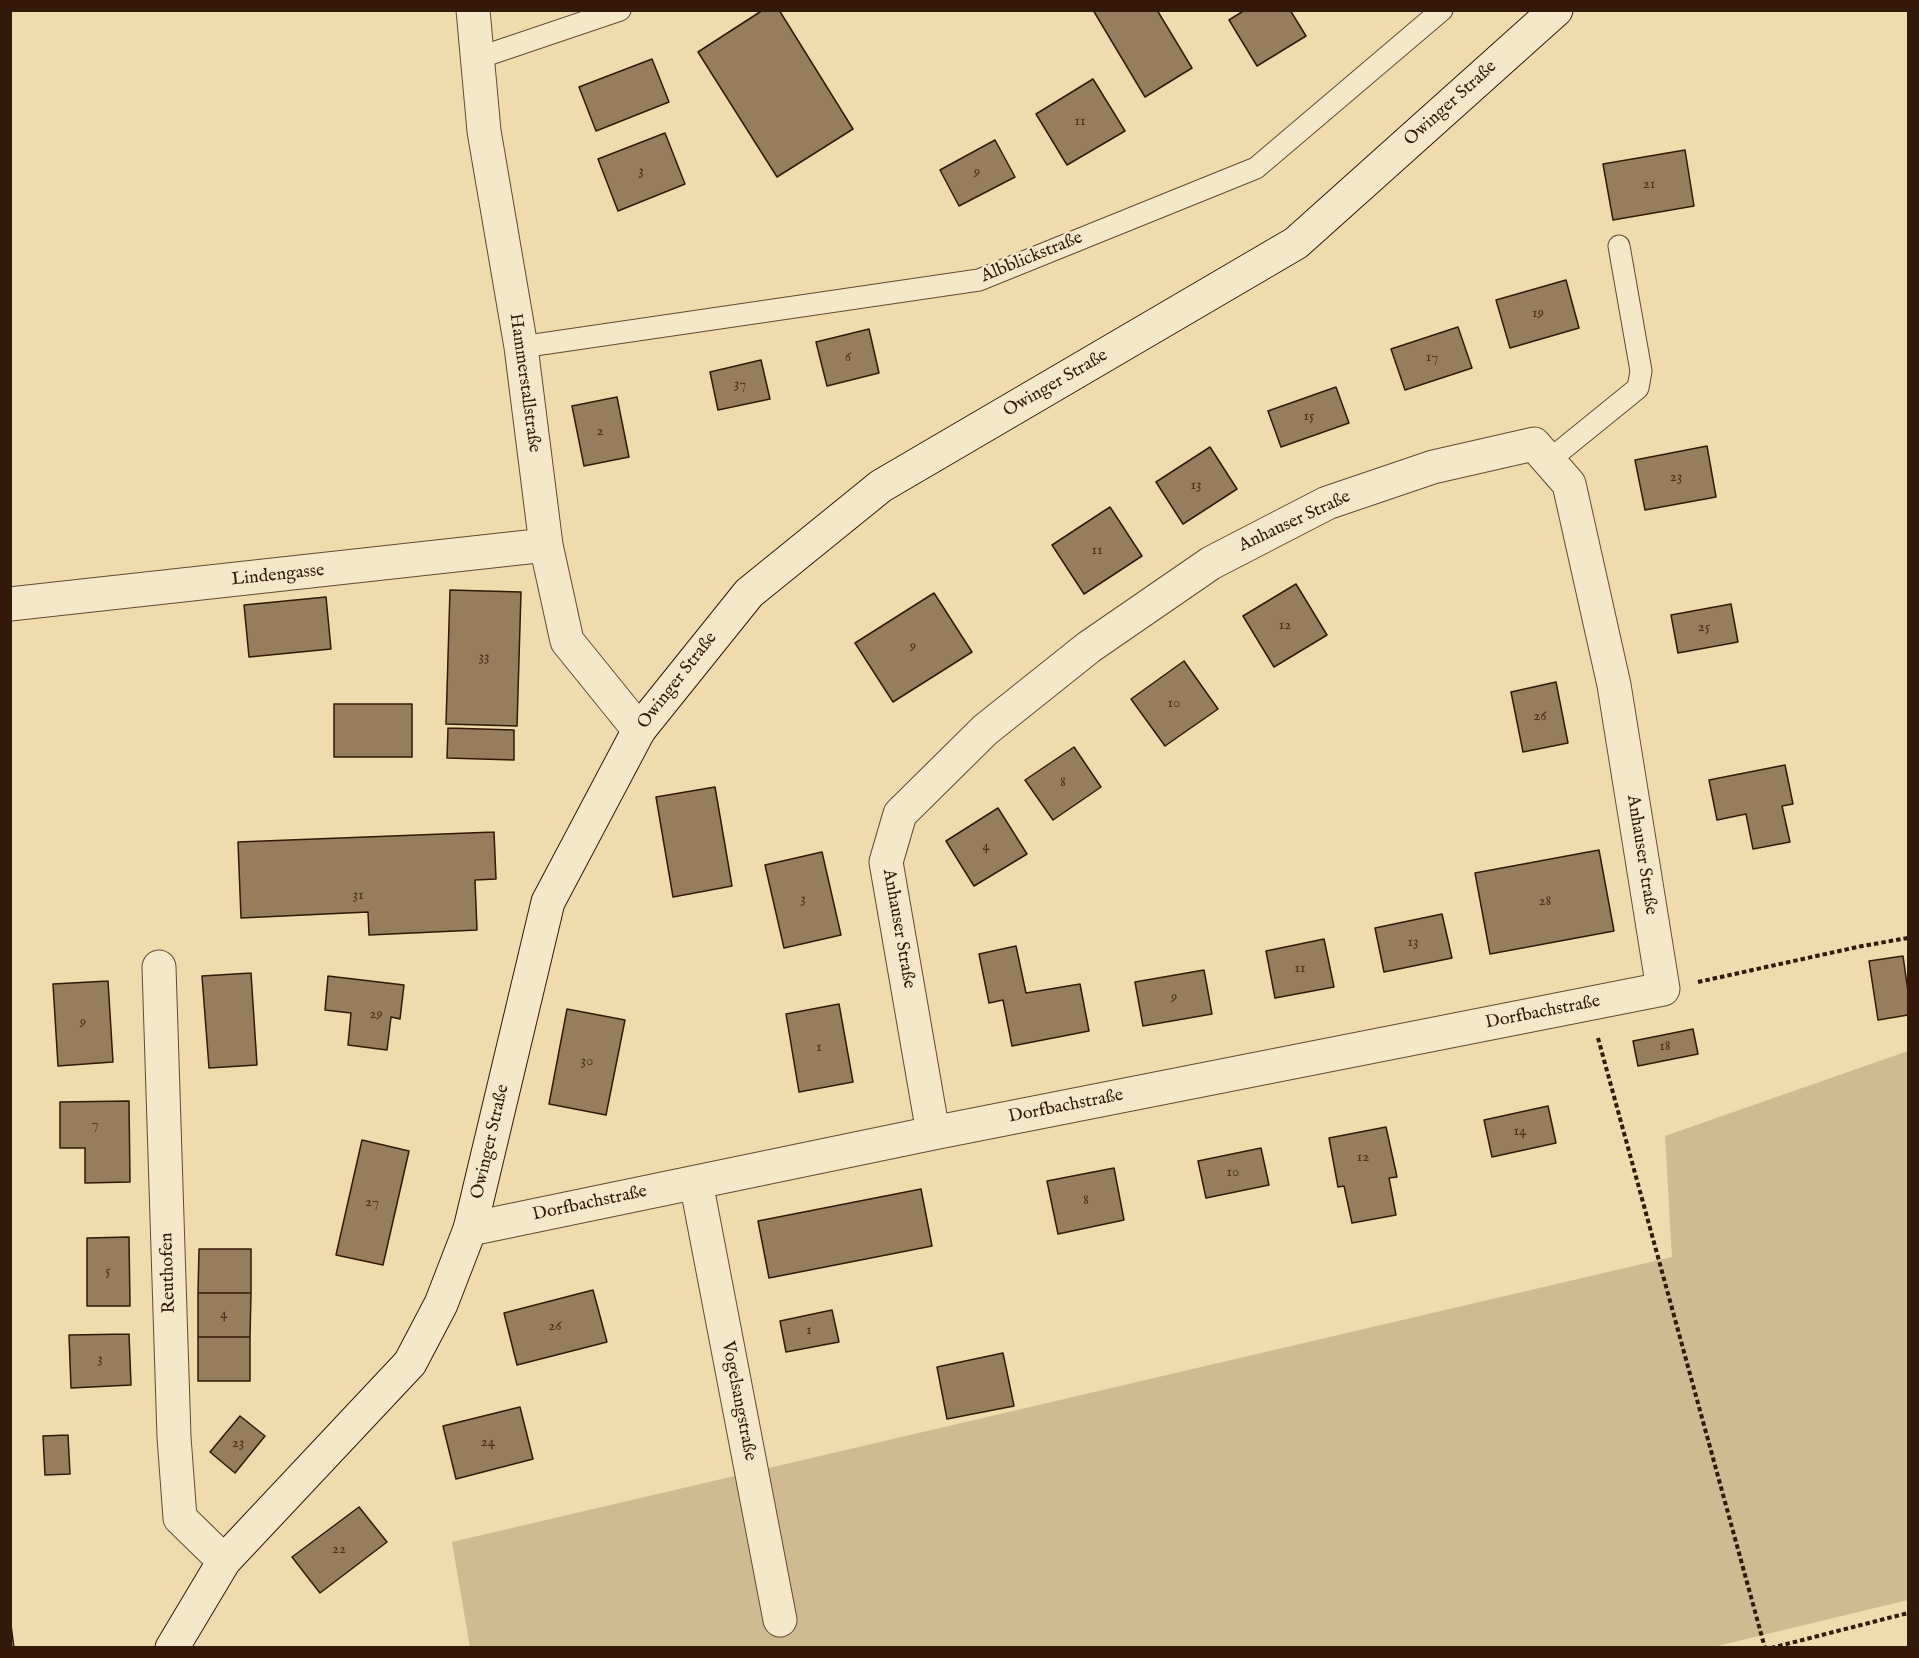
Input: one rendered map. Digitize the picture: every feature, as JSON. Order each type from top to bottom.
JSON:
[{"type":"street","name":"Hammerstallstraße","points":[[472,10],[484,131],[521,347],[546,545],[567,641],[639,730]]},
{"type":"street","name":"Owinger Straße","points":[[172,1647],[224,1561],[410,1363],[441,1304],[470,1229],[548,902],[639,730],[749,592],[880,486],[1296,243],[1556,10]]},
{"type":"street","name":"Anhauser Straße","points":[[933,1133],[886,862],[900,814],[985,730],[1089,647],[1211,563],[1327,504],[1433,467],[1534,444],[1569,484],[1614,685],[1663,989]]},
{"type":"street","name":"Lindengasse","points":[[10,604],[546,545]]},
{"type":"street","name":"Reuthofen","points":[[159,967],[174,1425],[180,1518],[224,1561]]},
{"type":"street","name":"Dorfbachstraße","points":[[470,1229],[933,1133],[1663,989]]},
{"type":"street","name":"Vogelsangstraße","points":[[696,1182],[780,1620]]},
{"type":"lane","points":[[478,58],[620,10]]},
{"type":"lane","name":"Albblickstraße","points":[[521,347],[979,280],[1256,168],[1442,10]]},
{"type":"lane","points":[[1548,461],[1638,388],[1641,371],[1618,246]]},
{"type":"path","points":[[1663,989],[1908,938]]},
{"type":"path","points":[[1588,1004],[1765,1647]]},
{"type":"path","points":[[1771,1647],[1908,1613]]},
{"type":"shaded area","points":[[1908,1051],[1908,1600],[1709,1648],[470,1648],[452,1542],[1672,1257],[1665,1136]]},
{"type":"building","points":[[763,10],[779,10],[853,129],[777,177],[698,52]]},
{"type":"building","points":[[1093,10],[1157,10],[1192,68],[1145,97]]},
{"type":"building","points":[[1245,10],[1290,10],[1306,36],[1257,66],[1229,20]]},
{"type":"building","points":[[652,59],[669,102],[596,131],[579,87]]},
{"type":"building","points":[[1093,79],[1125,131],[1067,165],[1036,114]]},
{"type":"building","points":[[665,133],[685,184],[618,211],[598,159]]},
{"type":"building","points":[[995,140],[1015,177],[959,206],[940,170]]},
{"type":"building","points":[[1685,150],[1694,206],[1613,220],[1603,164]]},
{"type":"building","points":[[1566,280],[1579,328],[1510,348],[1496,300]]},
{"type":"building","points":[[1458,327],[1472,368],[1405,390],[1391,349]]},
{"type":"building","points":[[869,329],[879,373],[827,386],[816,342]]},
{"type":"building","points":[[761,360],[770,399],[718,410],[710,372]]},
{"type":"building","points":[[1336,387],[1349,423],[1281,447],[1268,411]]},
{"type":"building","points":[[617,397],[629,457],[584,466],[572,406]]},
{"type":"building","points":[[1707,446],[1716,497],[1645,510],[1635,460]]},
{"type":"building","points":[[1210,447],[1237,489],[1183,524],[1156,482]]},
{"type":"building","points":[[1110,507],[1142,556],[1084,594],[1052,545]]},
{"type":"building","points":[[1296,584],[1327,635],[1274,667],[1243,616]]},
{"type":"building","points":[[450,590],[521,592],[517,726],[446,724]]},
{"type":"building","points":[[934,593],[972,652],[893,702],[855,643]]},
{"type":"building","points":[[326,597],[331,649],[249,657],[244,605]]},
{"type":"building","points":[[1731,604],[1738,642],[1678,653],[1671,615]]},
{"type":"building","points":[[1184,661],[1218,709],[1165,746],[1131,699]]},
{"type":"building","points":[[1556,682],[1568,743],[1523,752],[1511,692]]},
{"type":"building","points":[[334,704],[412,704],[412,757],[334,757]]},
{"type":"building","points":[[448,728],[514,730],[514,760],[447,758]]},
{"type":"building","points":[[1074,747],[1101,787],[1053,820],[1025,780]]},
{"type":"building","points":[[1785,765],[1793,804],[1782,806],[1790,842],[1753,849],[1746,814],[1717,820],[1709,780]]},
{"type":"building","points":[[715,787],[732,886],[673,897],[656,797]]},
{"type":"building","points":[[998,808],[1027,854],[974,886],[946,841]]},
{"type":"building","points":[[494,832],[496,879],[475,880],[477,930],[369,935],[368,912],[241,918],[238,842]]},
{"type":"building","points":[[1599,850],[1614,931],[1490,954],[1475,873]]},
{"type":"building","points":[[822,852],[841,935],[784,948],[765,865]]},
{"type":"building","points":[[1442,914],[1452,958],[1384,972],[1375,928]]},
{"type":"building","points":[[1324,939],[1334,987],[1275,998],[1266,951]]},
{"type":"building","points":[[1016,946],[1026,993],[1080,984],[1089,1031],[1012,1046],[1003,1000],[989,1003],[979,954]]},
{"type":"building","points":[[1903,956],[1908,991],[1908,1015],[1878,1020],[1869,961]]},
{"type":"building","points":[[1204,970],[1212,1014],[1143,1026],[1135,982]]},
{"type":"building","points":[[251,973],[257,1065],[209,1068],[202,976]]},
{"type":"building","points":[[328,976],[404,985],[400,1019],[391,1017],[387,1050],[348,1045],[351,1013],[325,1010]]},
{"type":"building","points":[[108,981],[113,1062],[58,1066],[53,984]]},
{"type":"building","points":[[839,1004],[853,1082],[799,1092],[786,1014]]},
{"type":"building","points":[[567,1009],[625,1020],[606,1115],[549,1104]]},
{"type":"building","points":[[1693,1029],[1698,1054],[1638,1066],[1633,1041]]},
{"type":"building","points":[[129,1101],[130,1182],[85,1183],[85,1148],[60,1148],[60,1102]]},
{"type":"building","points":[[1548,1106],[1556,1143],[1492,1157],[1484,1120]]},
{"type":"building","points":[[1386,1127],[1397,1177],[1389,1178],[1396,1215],[1352,1223],[1344,1186],[1338,1187],[1329,1138]]},
{"type":"building","points":[[362,1140],[409,1151],[383,1265],[336,1255]]},
{"type":"building","points":[[1261,1148],[1269,1185],[1206,1198],[1198,1161]]},
{"type":"building","points":[[1114,1168],[1124,1220],[1058,1234],[1047,1181]]},
{"type":"building","points":[[921,1189],[932,1246],[769,1278],[758,1221]]},
{"type":"building","points":[[129,1237],[130,1306],[87,1306],[87,1238]]},
{"type":"building","points":[[199,1249],[251,1249],[251,1293],[198,1293]]},
{"type":"building","points":[[593,1290],[607,1342],[517,1365],[504,1313]]},
{"type":"building","points":[[198,1293],[251,1293],[250,1337],[198,1337]]},
{"type":"building","points":[[832,1310],[839,1342],[786,1352],[780,1321]]},
{"type":"building","points":[[129,1334],[131,1385],[71,1388],[69,1335]]},
{"type":"building","points":[[198,1337],[250,1337],[250,1381],[198,1381]]},
{"type":"building","points":[[1003,1353],[1014,1406],[947,1419],[937,1367]]},
{"type":"building","points":[[520,1407],[533,1459],[456,1479],[443,1426]]},
{"type":"building","points":[[240,1416],[265,1436],[235,1473],[210,1452]]},
{"type":"building","points":[[68,1435],[70,1474],[45,1475],[43,1436]]},
{"type":"building","points":[[359,1507],[387,1542],[320,1593],[292,1557]]},
{"type":"building","points":[[10,1617],[14,1648],[10,1648]]}]
